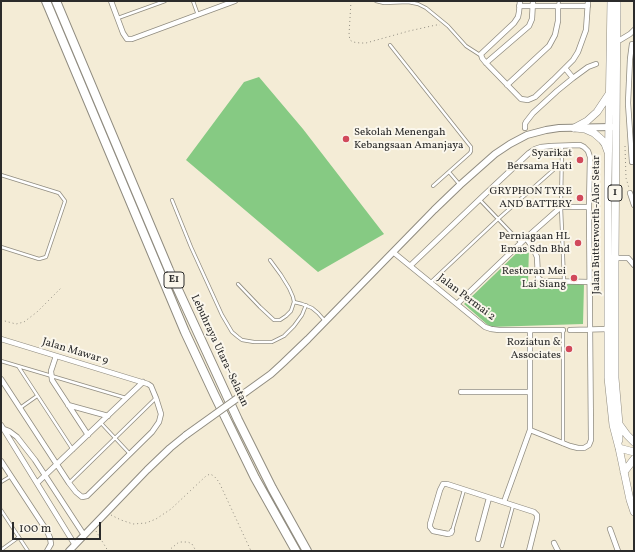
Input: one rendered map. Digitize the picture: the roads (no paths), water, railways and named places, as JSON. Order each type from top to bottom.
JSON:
[{"type":"highway","name":"Lebuhraya Utara–Selatan","points":[[46,1],[185,332],[255,478],[296,551]]},
{"type":"highway","name":"Lebuhraya Utara–Selatan","points":[[56,1],[169,270],[238,420],[272,488],[307,551]]},
{"type":"main road","name":"Jalan Butterworth-Alor Setar","points":[[611,1],[614,41],[611,258]]},
{"type":"main road","name":"Jalan Butterworth-Alor Setar","points":[[618,1],[610,94],[612,128],[608,154],[612,329],[619,424],[619,448]]},
{"type":"main road","points":[[574,128],[592,117],[610,94]]},
{"type":"main road","points":[[574,128],[584,129],[594,133],[602,140],[608,154]]},
{"type":"main road","points":[[69,551],[158,459],[186,435],[271,374],[283,363],[460,185],[495,154],[527,135],[546,130],[612,128]]},
{"type":"main road","name":"Jalan Butterworth-Alor Setar","points":[[612,329],[608,378],[612,417],[634,512]]},
{"type":"main road","points":[[619,424],[634,442]]},
{"type":"main road","points":[[619,448],[634,452]]},
{"type":"main road","points":[[624,472],[634,459]]},
{"type":"street","points":[[111,1],[123,33],[127,39],[132,39],[236,1]]},
{"type":"street","points":[[507,85],[549,46],[555,35],[558,21],[559,3]]},
{"type":"street","points":[[520,4],[588,4],[584,40],[578,52],[573,60],[535,97],[528,100],[521,99],[486,63],[482,55],[514,23],[518,17],[520,4]]},
{"type":"street","points":[[486,63],[529,26],[532,19],[533,4]]},
{"type":"street","points":[[614,41],[628,35],[634,30]]},
{"type":"street","points":[[628,35],[633,45],[630,59],[628,103],[632,162]]},
{"type":"street","points":[[525,128],[526,122],[557,91],[588,67],[596,64]]},
{"type":"street","points":[[565,68],[573,78]]},
{"type":"street","points":[[410,266],[529,154],[541,147],[580,146],[584,147],[588,151],[590,157],[592,440],[589,445],[584,448],[578,448],[563,444],[530,430]]},
{"type":"street","points":[[630,193],[634,205]]},
{"type":"street","points":[[457,304],[526,238],[561,207],[590,207]]},
{"type":"street","points":[[526,238],[537,256],[538,278],[542,281],[590,282]]},
{"type":"street","name":"Jalan Permai 2","points":[[393,252],[484,326],[491,330],[563,330]]},
{"type":"street","points":[[611,258],[628,258],[634,265]]},
{"type":"street","points":[[570,330],[612,329]]},
{"type":"street","points":[[504,502],[530,430],[530,330]]},
{"type":"street","name":"Jalan Mawar 9","points":[[1,339],[143,382]]},
{"type":"street","points":[[56,356],[51,371],[54,384],[88,435]]},
{"type":"street","points":[[1,379],[57,465],[69,483],[82,497],[87,496],[152,432],[159,422],[161,414],[154,391],[151,386],[143,382],[73,450],[57,465],[37,483]]},
{"type":"street","points":[[461,392],[530,392]]},
{"type":"street","points":[[68,405],[108,416]]},
{"type":"street","points":[[2,427],[17,438],[24,446],[84,535]]},
{"type":"street","points":[[2,427],[75,545]]},
{"type":"street","points":[[1,461],[47,531],[50,538],[50,544],[47,551]]},
{"type":"street","points":[[452,531],[448,534],[433,531],[430,527],[443,484],[534,512],[537,515],[537,519],[529,551]]},
{"type":"street","points":[[478,539],[489,498]]},
{"type":"street","points":[[610,529],[618,551]]},
{"type":"street","points":[[554,543],[558,551]]},
{"type":"lane","points":[[118,18],[165,1]]},
{"type":"lane","points":[[193,1],[198,15]]},
{"type":"lane","points":[[376,1],[384,3],[408,2],[418,4],[426,8],[448,26],[466,46],[482,55]]},
{"type":"lane","points":[[390,45],[471,147],[472,151],[433,186]]},
{"type":"lane","points":[[562,146],[561,207],[564,281]]},
{"type":"lane","points":[[430,283],[498,219],[561,164]]},
{"type":"lane","points":[[449,172],[460,185]]},
{"type":"lane","points":[[1,175],[60,194],[65,201],[46,257],[39,259],[1,247]]},
{"type":"lane","points":[[480,199],[521,243]]},
{"type":"lane","points":[[172,200],[191,247],[222,315],[232,332],[238,338],[254,342],[272,342],[284,336],[294,326],[306,305]]},
{"type":"lane","points":[[238,284],[274,320],[280,320],[286,316],[291,311],[294,302],[282,275],[270,260]]},
{"type":"lane","points":[[294,302],[312,308],[325,322]]},
{"type":"lane","points":[[563,330],[563,444]]},
{"type":"lane","points":[[1,361],[126,398]]},
{"type":"lane","points":[[18,365],[73,450]]},
{"type":"lane","points":[[20,408],[37,396]]},
{"type":"lane","points":[[69,483],[156,398]]},
{"type":"lane","points":[[101,423],[130,454]]},
{"type":"lane","points":[[1,482],[11,476]]},
{"type":"lane","points":[[452,531],[464,490]]},
{"type":"lane","points":[[502,546],[514,505]]},
{"type":"lane","points":[[1,510],[28,551]]},
{"type":"lane","points":[[1,550],[19,537]]},
{"type":"place","name":"Sekolah Menengah Kebangsaan Amanjaya","points":[[346,139]]},
{"type":"place","name":"Syarikat Bersama Hati","points":[[580,160]]},
{"type":"place","name":"GRYPHON TYRE AND BATTERY","points":[[580,198]]},
{"type":"place","name":"Perniagaan HL Emas Sdn Bhd","points":[[578,243]]},
{"type":"place","name":"Restoran Mei Lai Siang","points":[[574,278]]},
{"type":"place","name":"Roziatun & Associates","points":[[569,349]]}]
